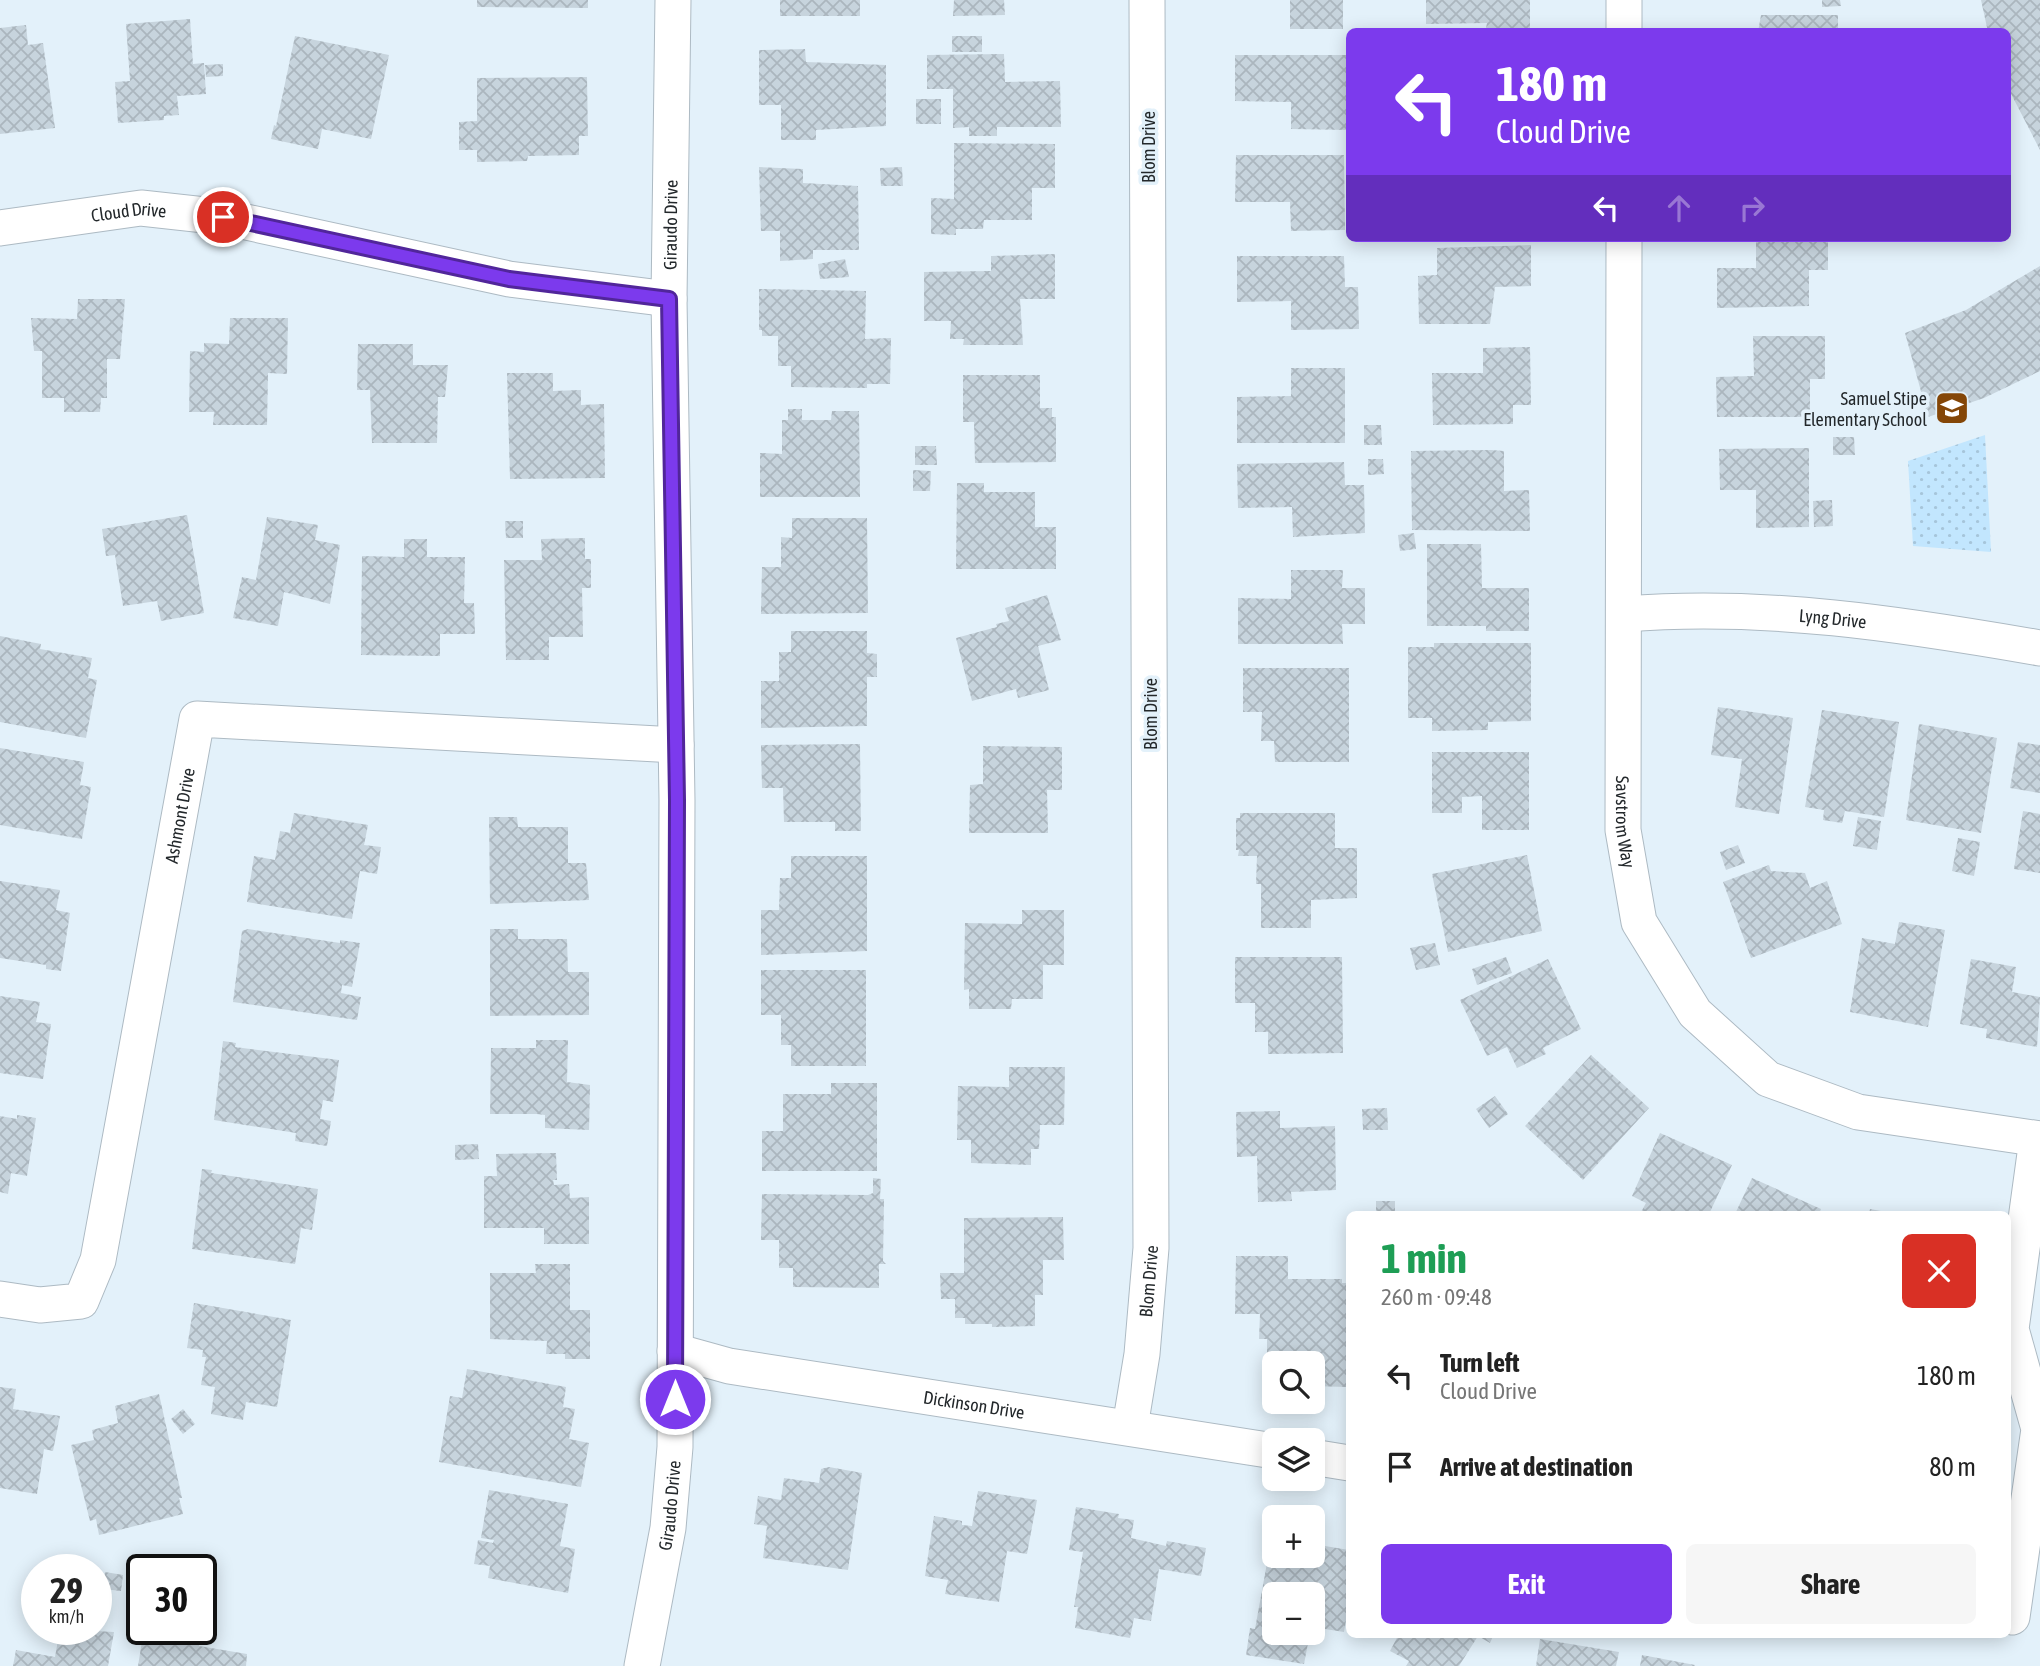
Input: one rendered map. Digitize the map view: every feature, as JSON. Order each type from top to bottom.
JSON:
[{"type":"street","name":"Giraudo Drive","points":[[642,1666],[668,1528],[675,1447],[676,745],[669,299],[673,0]]},
{"type":"street","name":"Blom Drive","points":[[1130,1427],[1143,1354],[1151,1248],[1147,0]]},
{"type":"street","points":[[1624,0],[1624,28]]},
{"type":"street","name":"Cloud Drive","points":[[0,228],[141,208],[223,217],[509,279],[669,299]]},
{"type":"street","name":"Savstrom Way","points":[[1624,242],[1625,844],[1639,922],[1695,1013],[1768,1079],[1858,1112],[2039,1139]]},
{"type":"street","name":"Lyng Drive","points":[[1625,614],[1681,610],[1791,613],[1899,623],[2040,648]]},
{"type":"street","name":"Ashmont Drive","points":[[0,1299],[40,1306],[80,1301],[98,1260],[197,719],[676,745]]},
{"type":"street","points":[[2020,1619],[2039,1429],[2011,1329],[2039,1139]]},
{"type":"street","name":"Dickinson Drive","points":[[675,1351],[729,1366],[1262,1449]]},
{"type":"street","points":[[1325,1459],[1346,1463]]},
{"type":"shaded area","points":[[1985,435],[1991,552],[1913,546],[1908,461]]},
{"type":"building","points":[[477,0],[588,0],[588,8],[477,7]]},
{"type":"building","points":[[780,0],[860,0],[860,16],[780,16]]},
{"type":"building","points":[[954,0],[1004,0],[1005,15],[953,16]]},
{"type":"building","points":[[1290,0],[1343,0],[1343,29],[1290,29]]},
{"type":"building","points":[[1426,0],[1530,0],[1530,28],[1486,28],[1487,23],[1426,24]]},
{"type":"building","points":[[1822,0],[1840,0],[1841,6],[1822,7]]},
{"type":"building","points":[[1981,0],[2040,0],[2040,150],[2011,94],[2011,28],[1987,28]]},
{"type":"building","points":[[1761,15],[1838,15],[1838,28],[1759,28]]},
{"type":"building","points":[[190,19],[193,64],[204,63],[206,94],[177,96],[179,115],[164,116],[164,120],[118,123],[115,82],[130,81],[126,24]]},
{"type":"building","points":[[26,25],[28,45],[43,43],[55,128],[0,134],[0,28]]},
{"type":"building","points":[[295,36],[389,55],[371,139],[322,129],[318,149],[271,139]]},
{"type":"building","points":[[952,36],[982,36],[982,52],[952,52]]},
{"type":"building","points":[[805,49],[806,62],[886,65],[886,126],[816,130],[816,140],[781,140],[781,105],[759,105],[759,50]]},
{"type":"building","points":[[1004,54],[1005,82],[1060,81],[1061,127],[997,127],[997,136],[969,136],[969,127],[953,128],[953,89],[927,89],[927,55]]},
{"type":"building","points":[[1235,55],[1346,55],[1346,130],[1291,129],[1291,102],[1235,101]]},
{"type":"building","points":[[223,64],[223,76],[206,77],[205,65]]},
{"type":"building","points":[[587,77],[588,136],[579,136],[579,155],[528,156],[527,161],[477,162],[477,150],[459,150],[459,122],[477,121],[477,78]]},
{"type":"building","points":[[916,99],[941,99],[941,124],[916,124]]},
{"type":"building","points":[[954,143],[1055,144],[1055,188],[1032,188],[1032,220],[984,220],[983,229],[956,229],[956,235],[931,234],[931,198],[954,199]]},
{"type":"building","points":[[1236,155],[1344,155],[1345,230],[1291,231],[1290,202],[1235,202]]},
{"type":"building","points":[[759,167],[803,169],[803,183],[858,186],[859,250],[813,250],[813,259],[780,261],[780,231],[761,231]]},
{"type":"building","points":[[902,167],[903,186],[881,186],[880,168]]},
{"type":"building","points":[[1756,242],[1828,242],[1828,270],[1809,270],[1809,306],[1717,308],[1717,268],[1756,268]]},
{"type":"building","points":[[1531,245],[1531,286],[1495,287],[1490,324],[1419,324],[1418,276],[1437,275],[1437,248]]},
{"type":"building","points":[[1055,254],[1055,299],[1020,299],[1023,345],[963,345],[964,339],[950,339],[951,321],[924,321],[924,272],[991,271],[991,256]]},
{"type":"building","points":[[1237,256],[1344,256],[1345,287],[1358,287],[1359,329],[1291,330],[1291,301],[1237,302]]},
{"type":"building","points":[[845,259],[849,277],[820,279],[818,264]]},
{"type":"building","points":[[2040,266],[2040,371],[1984,398],[1928,417],[1905,333],[1966,310]]},
{"type":"building","points":[[759,289],[866,291],[865,339],[891,338],[890,384],[867,384],[867,388],[791,387],[791,366],[778,366],[778,336],[762,336],[762,330],[759,330]]},
{"type":"building","points":[[78,299],[125,299],[120,359],[107,359],[107,398],[101,398],[100,412],[64,412],[64,398],[42,398],[42,351],[34,351],[31,318],[77,319]]},
{"type":"building","points":[[230,318],[288,318],[287,374],[268,373],[267,425],[213,425],[214,412],[189,412],[190,351],[204,352],[204,343],[229,344]]},
{"type":"building","points":[[1753,336],[1825,336],[1825,379],[1810,379],[1810,417],[1717,417],[1716,377],[1754,376]]},
{"type":"building","points":[[358,344],[413,344],[413,365],[448,365],[445,397],[438,397],[437,443],[372,443],[370,390],[357,390]]},
{"type":"building","points":[[1530,347],[1531,405],[1513,405],[1513,424],[1433,425],[1432,373],[1483,373],[1483,348]]},
{"type":"building","points":[[1291,368],[1345,368],[1345,443],[1237,443],[1237,397],[1291,396]]},
{"type":"building","points":[[507,373],[553,373],[553,391],[581,390],[581,405],[604,404],[605,478],[510,479]]},
{"type":"building","points":[[963,375],[1040,375],[1040,408],[1052,408],[1052,417],[1056,417],[1056,462],[975,463],[974,422],[963,422]]},
{"type":"building","points":[[788,409],[802,409],[802,420],[831,420],[832,411],[859,411],[860,497],[760,497],[760,453],[782,454],[782,420],[788,420]]},
{"type":"building","points":[[1364,425],[1381,425],[1382,445],[1364,445]]},
{"type":"building","points":[[1833,437],[1854,437],[1855,455],[1833,455]]},
{"type":"building","points":[[915,446],[936,446],[937,465],[915,465]]},
{"type":"building","points":[[1809,448],[1809,527],[1756,528],[1756,490],[1720,490],[1719,449]]},
{"type":"building","points":[[1411,451],[1504,451],[1504,491],[1529,490],[1530,531],[1412,530]]},
{"type":"building","points":[[1368,459],[1383,459],[1384,474],[1368,475]]},
{"type":"building","points":[[1344,462],[1345,485],[1364,485],[1365,533],[1293,537],[1292,507],[1238,508],[1237,464]]},
{"type":"building","points":[[913,470],[931,471],[930,491],[913,491]]},
{"type":"building","points":[[957,483],[984,483],[984,492],[1035,492],[1035,527],[1056,527],[1056,569],[956,569]]},
{"type":"building","points":[[1832,500],[1833,526],[1814,527],[1813,501]]},
{"type":"building","points":[[187,515],[204,613],[161,621],[157,601],[123,606],[115,555],[106,556],[102,529]]},
{"type":"building","points":[[267,517],[318,525],[315,540],[340,545],[330,604],[284,592],[278,626],[233,618],[242,577],[256,580]]},
{"type":"building","points":[[792,518],[867,518],[868,613],[761,614],[762,567],[781,567],[781,537],[792,538]]},
{"type":"building","points":[[505,521],[523,521],[523,538],[506,538]]},
{"type":"building","points":[[1414,533],[1416,549],[1400,551],[1398,535]]},
{"type":"building","points":[[585,538],[585,559],[591,559],[591,588],[582,588],[583,637],[549,637],[549,660],[506,660],[504,560],[542,560],[541,539]]},
{"type":"building","points":[[404,539],[427,539],[427,557],[465,557],[464,603],[474,603],[475,634],[440,634],[440,656],[361,655],[362,556],[404,557]]},
{"type":"building","points":[[1427,544],[1481,544],[1482,588],[1529,588],[1529,631],[1486,631],[1486,626],[1427,626]]},
{"type":"building","points":[[1291,570],[1343,570],[1342,588],[1365,588],[1365,624],[1342,624],[1343,644],[1238,644],[1238,598],[1291,599]]},
{"type":"building","points":[[1047,595],[1061,640],[1038,646],[1049,690],[1018,698],[1016,689],[972,701],[956,638],[997,627],[996,624],[1009,621],[1005,608]]},
{"type":"building","points":[[791,631],[867,631],[867,653],[877,654],[877,677],[867,677],[867,726],[761,728],[761,681],[779,681],[779,652],[791,652]]},
{"type":"building","points":[[0,636],[41,644],[40,649],[92,658],[88,678],[97,680],[86,738],[0,722]]},
{"type":"building","points":[[1434,643],[1531,643],[1531,721],[1488,722],[1488,730],[1432,731],[1432,718],[1408,718],[1408,647],[1434,647]]},
{"type":"building","points":[[1243,668],[1349,668],[1349,762],[1275,762],[1274,741],[1261,741],[1262,712],[1243,712]]},
{"type":"building","points":[[1718,707],[1793,718],[1779,814],[1735,807],[1742,759],[1711,755]]},
{"type":"building","points":[[1822,710],[1899,722],[1884,817],[1845,811],[1842,823],[1823,820],[1824,810],[1805,807]]},
{"type":"building","points":[[1919,724],[1997,738],[1981,833],[1906,820]]},
{"type":"building","points":[[2018,742],[2040,745],[2040,793],[2010,788]]},
{"type":"building","points":[[860,744],[861,831],[835,831],[835,822],[784,822],[783,788],[762,788],[761,745]]},
{"type":"building","points":[[983,746],[1062,747],[1062,790],[1047,790],[1048,833],[969,833],[970,785],[983,784]]},
{"type":"building","points":[[0,748],[84,762],[80,785],[91,787],[82,839],[0,825]]},
{"type":"building","points":[[1432,752],[1529,752],[1529,830],[1482,830],[1482,796],[1462,797],[1462,813],[1432,813]]},
{"type":"building","points":[[2023,811],[2040,814],[2040,873],[2014,869]]},
{"type":"building","points":[[294,813],[368,825],[364,845],[381,847],[377,874],[360,871],[352,919],[247,902],[254,856],[275,860],[280,831],[290,833]]},
{"type":"building","points":[[1240,813],[1335,813],[1335,848],[1357,848],[1357,898],[1311,900],[1311,928],[1261,928],[1261,884],[1256,884],[1257,856],[1238,856],[1239,850],[1236,850],[1236,818],[1240,818]]},
{"type":"building","points":[[489,817],[517,817],[518,827],[568,827],[568,863],[586,863],[589,900],[490,904]]},
{"type":"building","points":[[1858,817],[1881,821],[1877,850],[1853,846]]},
{"type":"building","points":[[1958,838],[1980,842],[1974,876],[1952,871]]},
{"type":"building","points":[[1738,845],[1745,863],[1726,870],[1720,852]]},
{"type":"building","points":[[1527,855],[1542,931],[1448,952],[1432,874]]},
{"type":"building","points":[[791,856],[867,856],[867,951],[761,955],[761,910],[779,910],[780,878],[791,878]]},
{"type":"building","points":[[1769,865],[1771,871],[1805,873],[1810,888],[1827,881],[1842,924],[1751,958],[1723,882]]},
{"type":"building","points":[[0,881],[60,890],[56,910],[70,913],[61,971],[46,969],[46,965],[0,958]]},
{"type":"building","points":[[1022,910],[1064,910],[1064,965],[1043,965],[1043,999],[1012,999],[1011,1009],[969,1009],[969,989],[964,990],[965,923],[1022,924]]},
{"type":"building","points":[[1899,922],[1945,930],[1928,1027],[1850,1012],[1862,938],[1895,944]]},
{"type":"building","points":[[248,929],[340,943],[340,940],[360,943],[352,987],[342,985],[341,993],[361,997],[357,1020],[233,1002],[242,931]]},
{"type":"building","points":[[490,929],[518,929],[518,939],[567,939],[568,972],[589,972],[589,1015],[490,1016]]},
{"type":"building","points":[[1435,943],[1440,965],[1416,970],[1410,948]]},
{"type":"building","points":[[1235,957],[1342,957],[1343,1053],[1268,1054],[1268,1032],[1255,1032],[1255,1003],[1235,1003]]},
{"type":"building","points":[[1506,957],[1512,973],[1477,985],[1472,969]]},
{"type":"building","points":[[1548,959],[1581,1029],[1543,1048],[1546,1054],[1517,1068],[1507,1047],[1487,1056],[1460,1000]]},
{"type":"building","points":[[1971,959],[2016,967],[2012,992],[2040,997],[2037,1047],[1986,1038],[1987,1029],[1960,1024]]},
{"type":"building","points":[[761,970],[866,970],[866,1066],[791,1066],[791,1045],[781,1045],[781,1015],[761,1015]]},
{"type":"building","points":[[0,996],[40,1002],[36,1022],[51,1024],[43,1079],[0,1073]]},
{"type":"building","points":[[536,1040],[568,1040],[567,1082],[590,1085],[589,1130],[545,1128],[545,1115],[490,1114],[491,1048],[536,1048]]},
{"type":"building","points":[[223,1041],[236,1043],[235,1047],[339,1060],[333,1102],[323,1100],[320,1119],[331,1121],[327,1146],[295,1141],[296,1133],[214,1120]]},
{"type":"building","points":[[1591,1055],[1649,1108],[1583,1180],[1525,1126]]},
{"type":"building","points":[[1009,1067],[1065,1067],[1064,1125],[1040,1125],[1039,1149],[1031,1149],[1031,1165],[971,1163],[971,1140],[957,1140],[958,1086],[1009,1087]]},
{"type":"building","points":[[831,1083],[877,1083],[877,1171],[762,1171],[762,1131],[783,1131],[783,1094],[831,1094]]},
{"type":"building","points":[[1495,1096],[1508,1114],[1489,1128],[1476,1109]]},
{"type":"building","points":[[1387,1108],[1388,1130],[1363,1130],[1362,1109]]},
{"type":"building","points":[[1280,1111],[1280,1128],[1335,1126],[1336,1190],[1291,1192],[1292,1201],[1258,1202],[1257,1156],[1237,1157],[1236,1112]]},
{"type":"building","points":[[17,1115],[36,1118],[27,1176],[11,1173],[8,1194],[0,1192],[0,1116],[17,1119]]},
{"type":"building","points":[[1660,1133],[1732,1165],[1710,1211],[1642,1211],[1646,1203],[1632,1196]]},
{"type":"building","points":[[478,1144],[479,1159],[455,1160],[455,1145]]},
{"type":"building","points":[[556,1153],[557,1180],[553,1180],[554,1185],[569,1184],[570,1198],[589,1197],[589,1244],[544,1244],[544,1228],[484,1228],[484,1176],[497,1176],[496,1154]]},
{"type":"building","points":[[202,1169],[212,1170],[211,1173],[318,1189],[312,1230],[301,1228],[295,1264],[192,1249]]},
{"type":"building","points":[[873,1178],[881,1179],[880,1199],[884,1199],[883,1261],[886,1264],[879,1264],[879,1288],[793,1287],[793,1268],[779,1268],[779,1240],[761,1240],[762,1194],[868,1195],[873,1193]]},
{"type":"building","points":[[1752,1178],[1821,1209],[1820,1211],[1736,1211]]},
{"type":"building","points":[[1376,1201],[1395,1201],[1395,1211],[1376,1211]]},
{"type":"building","points":[[1063,1217],[1064,1260],[1043,1260],[1043,1295],[1035,1295],[1035,1326],[992,1327],[992,1324],[965,1324],[965,1318],[955,1318],[955,1299],[941,1299],[940,1273],[964,1273],[964,1218]]},
{"type":"building","points":[[1236,1256],[1288,1256],[1288,1279],[1342,1279],[1342,1283],[1346,1283],[1346,1387],[1325,1386],[1325,1351],[1267,1351],[1267,1339],[1259,1339],[1260,1314],[1235,1314]]},
{"type":"building","points":[[535,1264],[570,1264],[570,1310],[590,1310],[590,1359],[565,1359],[565,1354],[546,1354],[547,1341],[490,1339],[490,1273],[536,1273]]},
{"type":"building","points":[[194,1303],[291,1320],[277,1407],[246,1402],[243,1420],[211,1414],[215,1387],[201,1385],[206,1357],[202,1357],[203,1350],[187,1348]]},
{"type":"building","points":[[467,1369],[566,1387],[563,1407],[575,1409],[569,1439],[589,1443],[581,1487],[439,1462],[450,1396],[462,1398]]},
{"type":"building","points":[[0,1387],[16,1389],[13,1409],[60,1416],[53,1451],[44,1449],[37,1494],[0,1488]]},
{"type":"building","points":[[159,1394],[182,1498],[179,1498],[183,1514],[99,1535],[96,1519],[90,1521],[71,1445],[94,1440],[92,1430],[118,1423],[115,1406]]},
{"type":"building","points":[[183,1409],[195,1424],[183,1434],[171,1419]]},
{"type":"building","points":[[829,1467],[862,1473],[848,1570],[763,1558],[767,1526],[754,1524],[758,1496],[781,1500],[784,1478],[819,1483],[821,1469]]},
{"type":"building","points":[[489,1490],[568,1504],[560,1546],[575,1549],[568,1593],[488,1578],[490,1566],[474,1564],[478,1540],[493,1543],[494,1540],[481,1538]]},
{"type":"building","points":[[978,1491],[1037,1500],[1027,1554],[1007,1551],[999,1602],[945,1594],[948,1580],[925,1576],[934,1516],[962,1521],[962,1525],[972,1526]]},
{"type":"building","points":[[1076,1507],[1119,1514],[1118,1518],[1134,1520],[1131,1538],[1166,1546],[1167,1541],[1206,1548],[1201,1576],[1159,1569],[1151,1621],[1134,1618],[1130,1638],[1075,1628],[1078,1607],[1074,1607],[1083,1552],[1069,1550]]},
{"type":"building","points":[[1325,1546],[1346,1550],[1344,1632],[1325,1629],[1325,1582],[1264,1582],[1266,1568],[1325,1568]]},
{"type":"building","points":[[112,1573],[123,1575],[121,1591],[112,1590]]},
{"type":"building","points":[[1262,1590],[1262,1645],[1308,1645],[1304,1664],[1246,1655],[1250,1628],[1255,1629]]},
{"type":"building","points":[[1397,1638],[1477,1638],[1459,1666],[1406,1666],[1409,1661],[1390,1651]]},
{"type":"building","points":[[1540,1639],[1619,1652],[1616,1666],[1536,1666]]},
{"type":"building","points":[[57,1645],[112,1645],[108,1666],[13,1666],[16,1650],[55,1657]]},
{"type":"building","points":[[141,1645],[199,1645],[247,1654],[246,1666],[138,1666]]},
{"type":"building","points":[[1642,1655],[1695,1665],[1640,1666]]},
{"type":"place","name":"Samuel Stipe Elementary School","points":[[1952,408]]},
{"type":"route","points":[[223,217],[509,279],[669,299],[677,800],[675,1399]]}]
